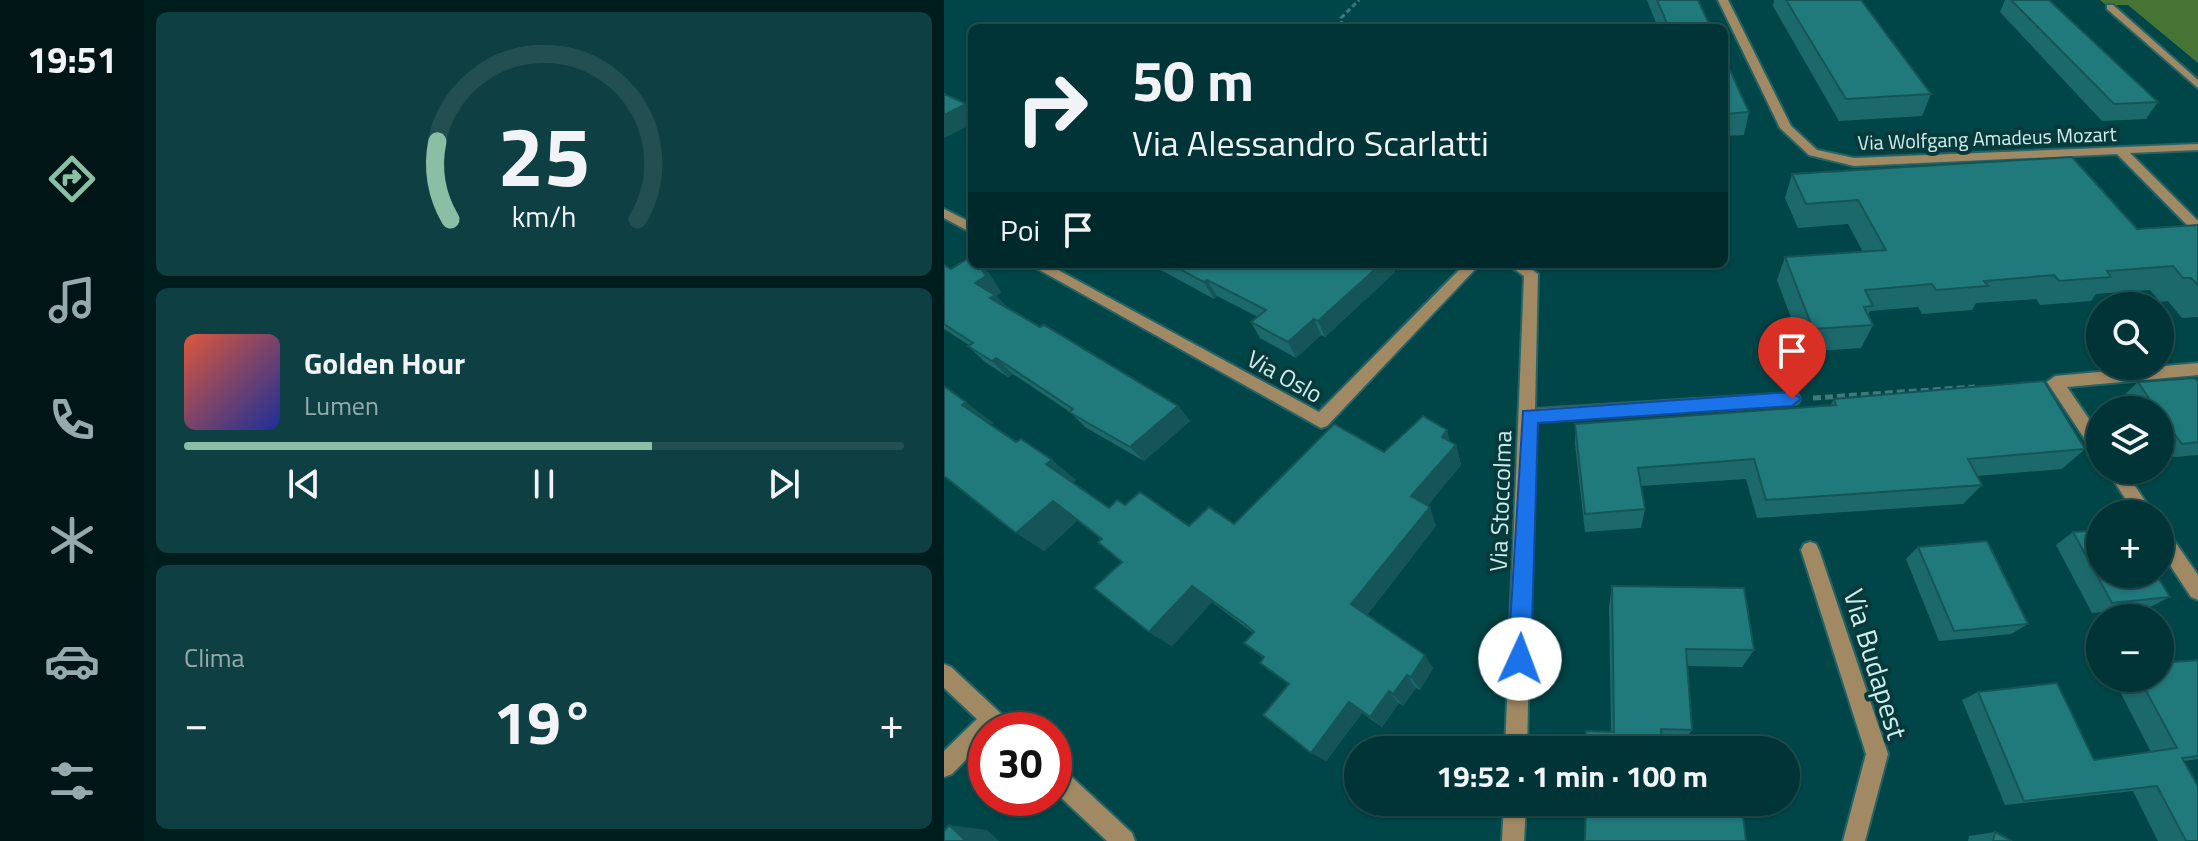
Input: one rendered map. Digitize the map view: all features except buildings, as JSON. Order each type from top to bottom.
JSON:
[{"type":"street","name":"Via Wolfgang Amadeus Mozart","points":[[1723,0],[1786,128],[1813,153],[1854,162],[2198,147]]},
{"type":"street","points":[[2110,7],[2198,85]]},
{"type":"street","points":[[2121,151],[2198,228]]},
{"type":"street","points":[[944,213],[968,227]]},
{"type":"street","name":"Via Oslo","points":[[1043,268],[1321,421],[1469,268]]},
{"type":"street","name":"Via Stoccolma","points":[[1517,736],[1529,416],[1531,274],[1521,268]]},
{"type":"street","points":[[2086,427],[2055,382],[2198,369]]},
{"type":"street","points":[[1529,416],[1792,399]]},
{"type":"street","name":"Via Budapest","points":[[1810,550],[1877,754],[1854,841]]},
{"type":"street","points":[[2174,556],[2198,591]]},
{"type":"street","points":[[944,674],[985,712]]},
{"type":"street","points":[[944,766],[968,747]]},
{"type":"street","points":[[1072,793],[1124,841]]},
{"type":"street","points":[[1513,841],[1514,816]]},
{"type":"path","points":[[1342,24],[1341,18],[1359,0]]},
{"type":"path","points":[[1792,399],[1981,387]]},
{"type":"green space","points":[[2100,0],[2198,0],[2198,63],[2128,5],[2106,5]]},
{"type":"route","points":[[1520,659],[1529,416],[1792,399]]}]
